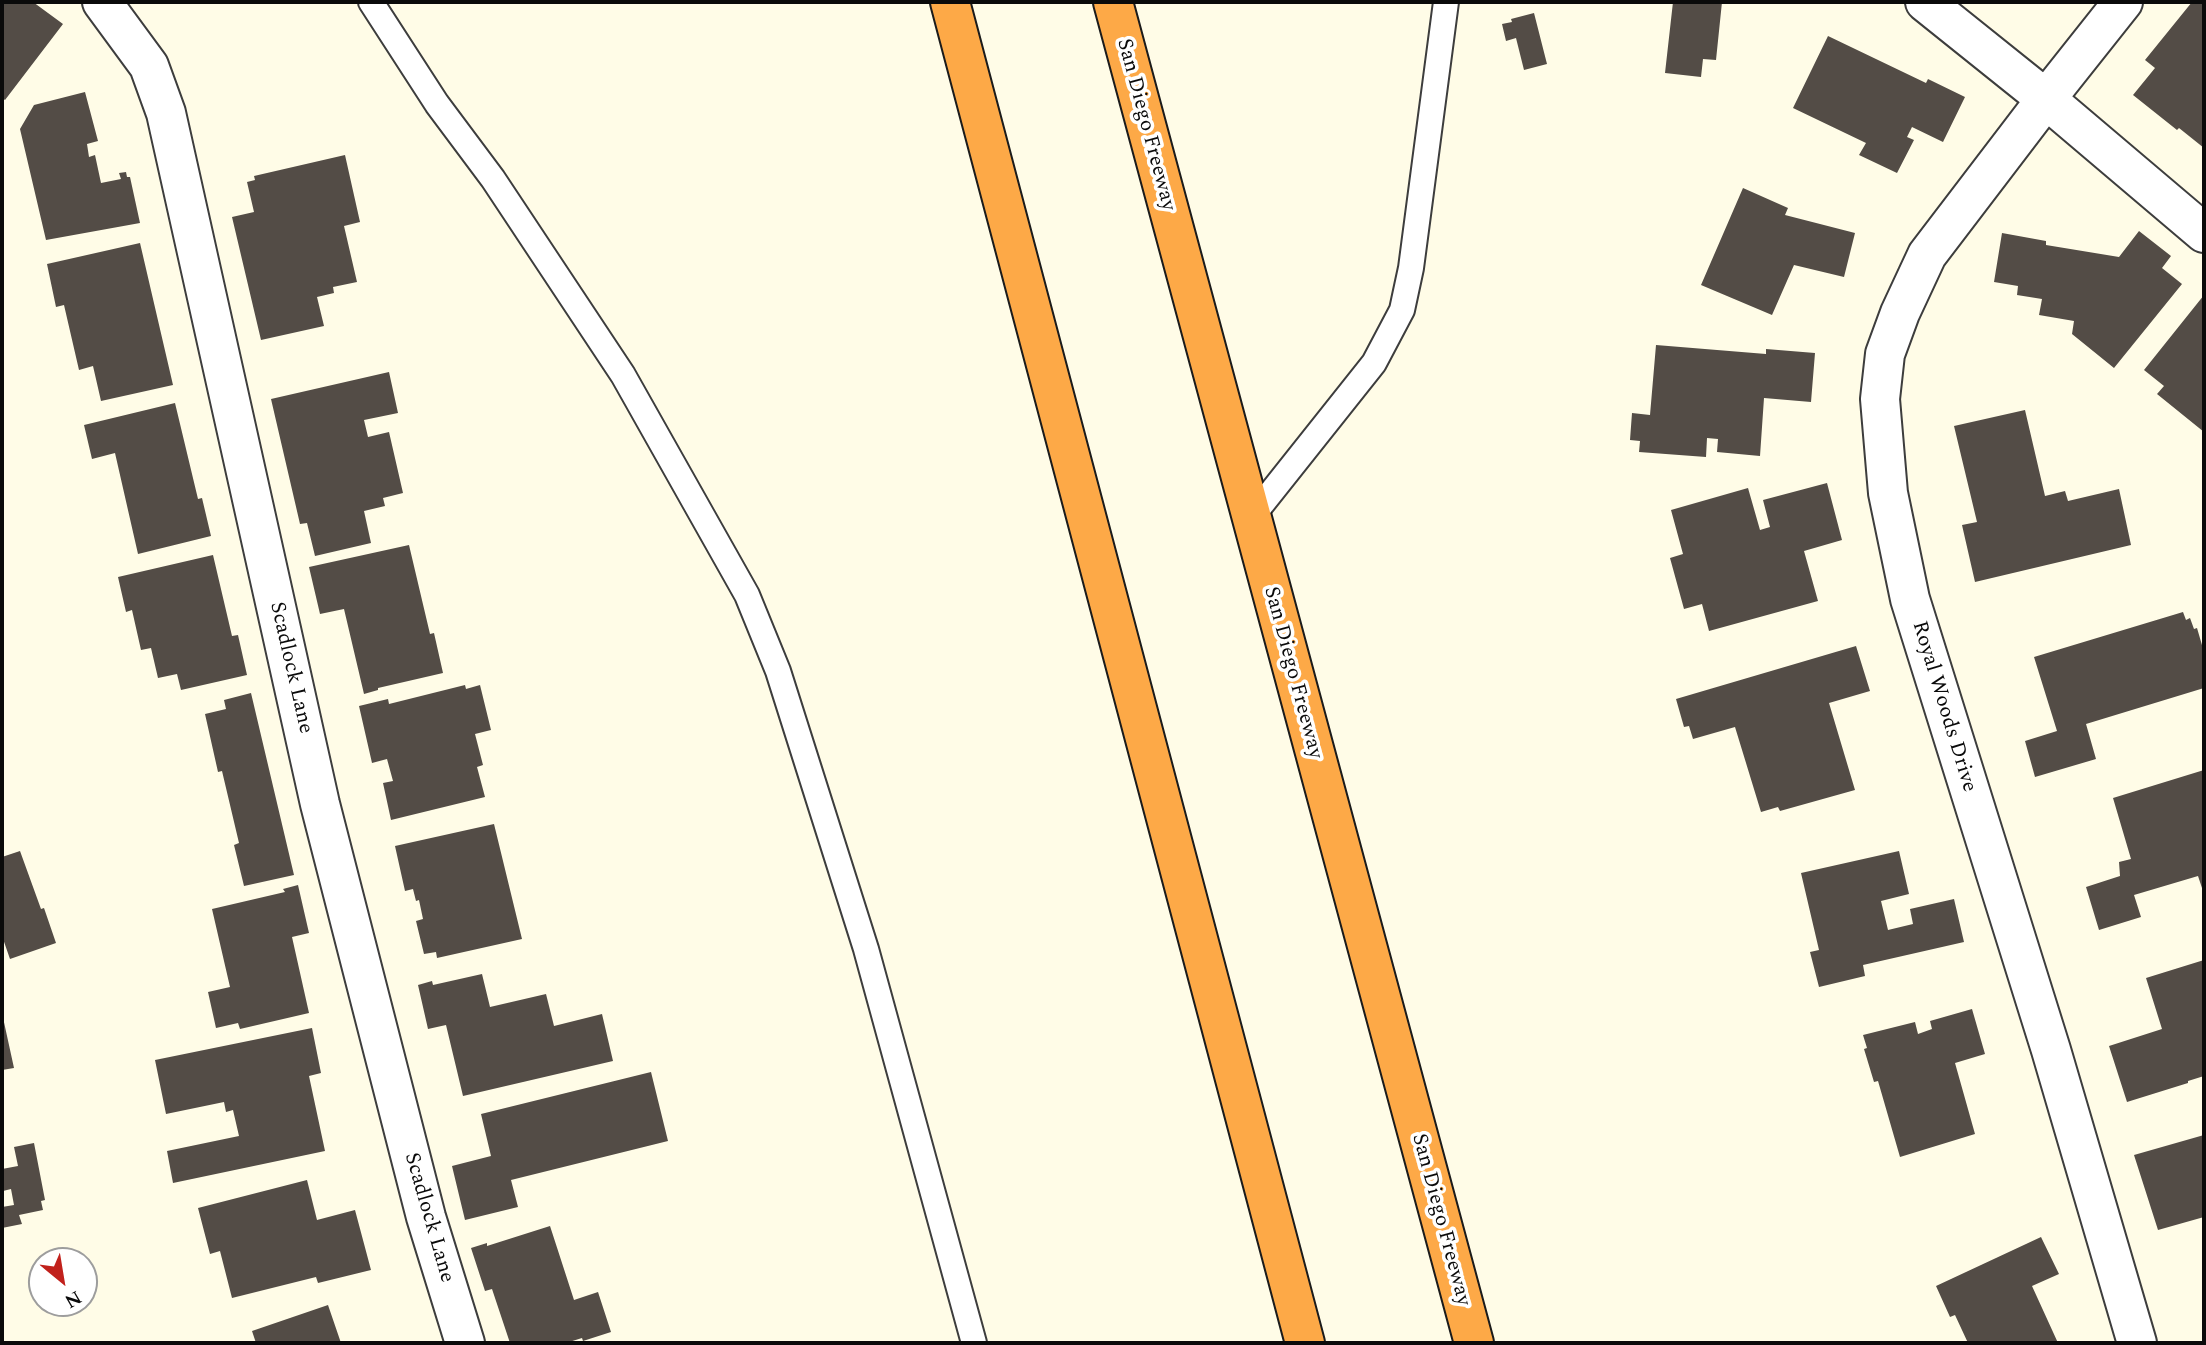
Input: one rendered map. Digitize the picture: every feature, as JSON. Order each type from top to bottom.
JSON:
[{"type":"highway","points":[[950,2],[1305,1343]]},
{"type":"highway","name":"San Diego Freeway","points":[[1112,2],[1474,1343]]},
{"type":"street","name":"Scadlock Lane","points":[[102,2],[149,66],[166,113],[320,804],[426,1217],[465,1343]]},
{"type":"street","points":[[1925,2],[2046,99],[2204,233]]},
{"type":"street","name":"Royal Woods Drive","points":[[2123,2],[1927,255],[1900,313],[1885,354],[1880,399],[1888,493],[1910,599],[2051,1050],[2137,1343]]},
{"type":"lane","points":[[371,2],[437,104],[493,179],[623,375],[747,595],[778,671],[866,949],[974,1343]]},
{"type":"lane","points":[[1250,519],[1374,363],[1402,310],[1411,268],[1446,2]]},
{"type":"building","points":[[2,2],[33,2],[63,24],[5,100],[2,98]]},
{"type":"building","points":[[1673,2],[1722,2],[1716,60],[1703,59],[1701,77],[1665,73]]},
{"type":"building","points":[[2192,2],[2204,2],[2204,148],[2133,95],[2155,68],[2145,60]]},
{"type":"building","points":[[1534,13],[1547,64],[1524,70],[1516,38],[1506,41],[1502,24]]},
{"type":"building","points":[[1828,36],[1926,83],[1928,79],[1965,97],[1943,142],[1912,127],[1907,137],[1914,140],[1897,173],[1859,155],[1866,143],[1793,108]]},
{"type":"building","points":[[85,92],[98,141],[87,144],[89,157],[95,155],[101,183],[121,179],[119,173],[126,172],[127,177],[130,177],[140,223],[46,240],[20,129],[34,105]]},
{"type":"building","points":[[345,155],[360,222],[344,226],[357,282],[333,287],[334,293],[317,297],[324,326],[261,340],[232,217],[254,212],[247,182],[255,180],[254,176]]},
{"type":"building","points":[[1743,188],[1788,208],[1785,215],[1855,233],[1844,277],[1794,265],[1772,315],[1701,285]]},
{"type":"building","points":[[2139,231],[2171,256],[2162,268],[2182,284],[2114,368],[2072,334],[2074,321],[2039,315],[2042,299],[2017,295],[2018,286],[1994,282],[2002,233],[2046,241],[2046,245],[2119,257]]},
{"type":"building","points":[[140,243],[173,385],[101,401],[93,366],[79,370],[64,305],[56,307],[47,264]]},
{"type":"building","points":[[2204,295],[2204,432],[2157,394],[2164,386],[2144,370]]},
{"type":"building","points":[[1656,345],[1766,354],[1766,349],[1815,353],[1811,402],[1764,398],[1760,456],[1717,452],[1718,439],[1707,438],[1706,457],[1639,452],[1640,441],[1630,440],[1632,413],[1650,415]]},
{"type":"building","points":[[389,372],[398,413],[364,420],[368,437],[389,432],[403,493],[383,498],[385,506],[364,511],[371,543],[315,556],[307,523],[300,524],[271,399]]},
{"type":"building","points":[[175,403],[198,499],[202,498],[211,536],[138,554],[115,453],[92,459],[84,425]]},
{"type":"building","points":[[2025,410],[2045,496],[2065,491],[2068,501],[2119,489],[2131,545],[1975,582],[1962,525],[1977,522],[1954,426]]},
{"type":"building","points":[[1827,483],[1842,540],[1804,551],[1818,601],[1709,631],[1702,604],[1684,609],[1670,558],[1683,554],[1671,510],[1748,488],[1760,530],[1770,527],[1763,500]]},
{"type":"building","points":[[409,545],[430,634],[434,633],[443,673],[378,688],[364,694],[344,609],[320,614],[309,567]]},
{"type":"building","points":[[213,555],[232,636],[238,635],[247,675],[181,690],[177,674],[158,678],[151,648],[141,650],[132,610],[126,612],[118,577]]},
{"type":"building","points":[[2183,612],[2186,620],[2190,618],[2194,629],[2197,628],[2204,652],[2204,688],[2086,724],[2096,759],[2035,777],[2025,741],[2057,731],[2034,657]]},
{"type":"building","points":[[1856,646],[1870,691],[1829,703],[1855,790],[1780,811],[1778,807],[1761,812],[1735,727],[1693,739],[1689,726],[1684,727],[1676,699]]},
{"type":"building","points":[[465,685],[466,689],[480,685],[491,730],[475,734],[483,765],[477,767],[485,797],[391,820],[383,783],[393,781],[387,759],[372,763],[359,706],[388,699],[389,704]]},
{"type":"building","points":[[251,693],[294,875],[244,886],[234,845],[239,843],[222,771],[218,772],[205,714],[226,709],[224,700]]},
{"type":"building","points":[[2204,770],[2204,894],[2198,876],[2134,895],[2141,917],[2099,930],[2086,887],[2120,876],[2119,862],[2131,859],[2113,798]]},
{"type":"building","points":[[494,824],[522,939],[437,958],[436,952],[424,954],[416,921],[423,919],[419,900],[416,901],[413,889],[405,891],[395,846]]},
{"type":"building","points":[[20,851],[56,943],[10,959],[2,936],[2,857]]},
{"type":"building","points":[[1899,851],[1909,894],[1881,901],[1888,930],[1913,924],[1910,909],[1954,899],[1964,942],[1863,965],[1865,976],[1819,987],[1810,952],[1819,950],[1801,873]]},
{"type":"building","points":[[298,885],[309,933],[292,937],[309,1013],[240,1029],[238,1023],[216,1028],[208,992],[230,987],[212,909],[285,892],[283,889]]},
{"type":"building","points":[[2204,960],[2204,1076],[2127,1102],[2109,1046],[2162,1029],[2146,978]]},
{"type":"building","points":[[482,974],[490,1007],[546,994],[554,1026],[602,1014],[613,1061],[463,1096],[446,1025],[428,1029],[418,985],[432,981],[433,985]]},
{"type":"building","points":[[1972,1009],[1985,1054],[1955,1063],[1975,1134],[1900,1157],[1878,1081],[1874,1082],[1864,1049],[1867,1048],[1863,1035],[1915,1022],[1918,1034],[1932,1029],[1930,1021]]},
{"type":"building","points":[[2,1013],[14,1068],[2,1070]]},
{"type":"building","points":[[312,1028],[321,1073],[309,1076],[325,1151],[173,1183],[167,1151],[239,1136],[233,1110],[226,1112],[224,1102],[166,1114],[155,1060]]},
{"type":"building","points":[[651,1072],[668,1141],[511,1180],[518,1207],[465,1220],[452,1166],[491,1156],[481,1114]]},
{"type":"building","points":[[2204,1135],[2204,1217],[2158,1230],[2134,1155]]},
{"type":"building","points":[[34,1143],[45,1200],[41,1201],[43,1210],[19,1215],[22,1224],[2,1228],[2,1207],[14,1205],[11,1189],[3,1191],[2,1169],[18,1166],[14,1147]]},
{"type":"building","points":[[307,1180],[317,1220],[355,1210],[371,1270],[318,1283],[316,1277],[232,1298],[220,1251],[210,1254],[198,1208]]},
{"type":"building","points":[[550,1226],[574,1300],[598,1292],[611,1332],[566,1343],[510,1343],[492,1289],[485,1291],[471,1248],[487,1243],[487,1246]]},
{"type":"building","points":[[2041,1237],[2059,1274],[2032,1286],[2058,1343],[1968,1343],[1955,1315],[1950,1317],[1936,1286]]},
{"type":"building","points":[[328,1305],[341,1343],[256,1343],[252,1331]]}]
